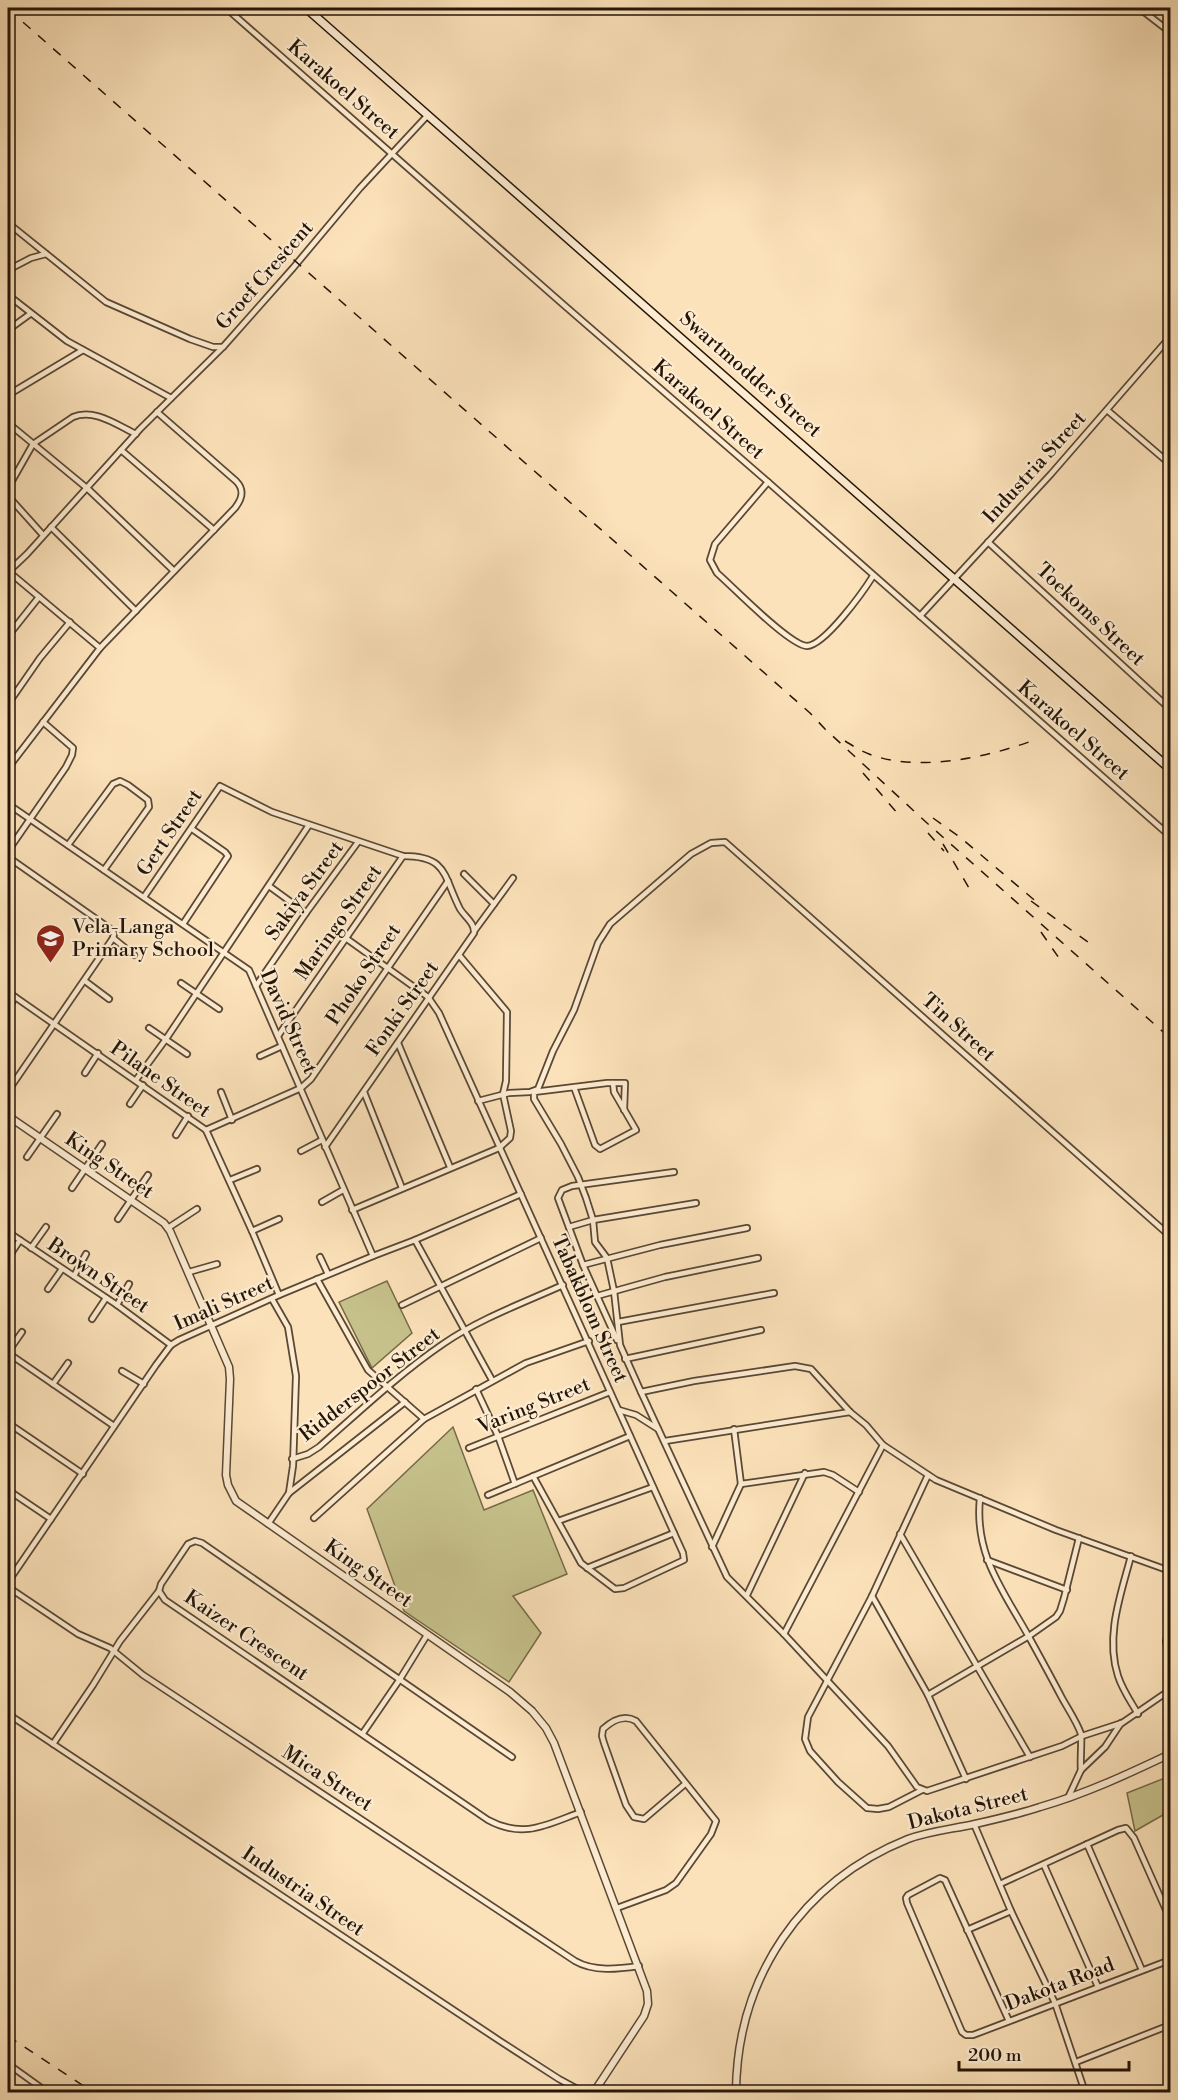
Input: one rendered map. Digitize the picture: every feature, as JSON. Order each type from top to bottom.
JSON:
[{"type":"main road","name":"Swartmodder Street","points":[[306,8],[1170,769]]},
{"type":"street","name":"Karakoel Street","points":[[226,8],[1170,837]]},
{"type":"street","points":[[1139,8],[1170,32]]},
{"type":"street","name":"Groef Crescent","points":[[8,223],[97,297],[119,309],[190,339],[213,347],[223,347],[237,334],[392,152],[427,116]]},
{"type":"street","points":[[8,270],[31,258],[46,254]]},
{"type":"street","points":[[8,295],[54,333],[171,398]]},
{"type":"street","points":[[8,330],[30,314]]},
{"type":"street","name":"Industria Street","points":[[920,616],[1170,337]]},
{"type":"street","points":[[100,648],[8,569],[27,554],[136,434],[223,347]]},
{"type":"street","points":[[8,395],[83,350]]},
{"type":"street","points":[[1107,410],[1170,464]]},
{"type":"street","points":[[8,768],[100,648],[240,502],[242,495],[240,486],[157,412]]},
{"type":"street","points":[[8,488],[33,444],[80,414],[93,415],[136,434]]},
{"type":"street","points":[[8,423],[88,489],[174,571]]},
{"type":"street","points":[[121,450],[214,530]]},
{"type":"street","points":[[768,482],[715,544],[710,560],[717,573],[785,635],[801,645],[815,643],[828,632],[873,576]]},
{"type":"street","points":[[8,496],[43,535]]},
{"type":"street","points":[[51,527],[136,611]]},
{"type":"street","name":"Toekoms Street","points":[[988,542],[1170,709]]},
{"type":"street","points":[[8,636],[39,597]]},
{"type":"street","points":[[8,704],[40,658],[70,622]]},
{"type":"street","points":[[8,851],[69,762],[73,750],[69,743],[43,722]]},
{"type":"street","points":[[68,845],[102,797],[116,782],[128,785],[146,798],[149,805],[145,815],[105,870]]},
{"type":"street","name":"Gert Street","points":[[144,897],[220,786],[272,812],[309,825]]},
{"type":"street","name":"David Street","points":[[8,804],[249,970],[372,1256]]},
{"type":"street","points":[[136,1080],[166,1039],[309,825],[358,843],[404,856],[420,856],[434,861],[441,868],[463,914],[475,930]]},
{"type":"street","points":[[183,924],[228,856],[192,829]]},
{"type":"street","name":"Tin Street","points":[[534,1092],[539,1086],[574,1010],[598,943],[610,924],[691,854],[711,843],[725,842],[1170,1236]]},
{"type":"street","name":"Sakiya Street","points":[[256,986],[358,843]]},
{"type":"street","name":"Maringo Street","points":[[278,1036],[404,856]]},
{"type":"street","points":[[8,857],[112,930],[114,934],[85,981],[8,1091]]},
{"type":"street","points":[[464,874],[494,904]]},
{"type":"street","name":"Fonki Street","points":[[325,1147],[513,878]]},
{"type":"street","name":"Phoko Street","points":[[207,1130],[301,1088],[314,1076],[448,884]]},
{"type":"street","points":[[269,886],[306,913]]},
{"type":"street","points":[[113,938],[134,955]]},
{"type":"street","points":[[347,939],[428,997]]},
{"type":"street","points":[[352,1210],[499,1148],[511,1134],[503,1094],[506,1081],[507,1012],[459,955]]},
{"type":"street","points":[[85,981],[109,999]]},
{"type":"street","points":[[181,983],[219,1008]]},
{"type":"street","name":"Pilane Street","points":[[8,992],[207,1130],[279,1295]]},
{"type":"street","points":[[8,1009],[15,997]]},
{"type":"street","name":"Tabakblom Street","points":[[428,997],[439,1013],[589,1341],[683,1553],[684,1560],[624,1588],[615,1589],[587,1568]]},
{"type":"street","points":[[150,1028],[188,1054]]},
{"type":"street","points":[[398,1042],[450,1167]]},
{"type":"street","points":[[260,1056],[282,1046]]},
{"type":"street","points":[[85,1073],[98,1053]]},
{"type":"street","points":[[574,1087],[595,1145],[600,1149],[636,1130],[614,1092],[613,1083]]},
{"type":"street","points":[[478,1101],[518,1091],[534,1092],[625,1083],[624,1112]]},
{"type":"street","points":[[130,1104],[143,1085]]},
{"type":"street","points":[[221,1092],[232,1119]]},
{"type":"street","points":[[364,1092],[402,1188]]},
{"type":"street","points":[[534,1092],[534,1099],[561,1144],[581,1185],[592,1220],[595,1242],[607,1258],[614,1291],[620,1345]]},
{"type":"street","points":[[27,1157],[57,1114]]},
{"type":"street","name":"King Street","points":[[8,1116],[168,1228],[189,1272],[230,1374],[226,1469],[228,1485],[236,1501],[510,1692],[532,1711],[546,1728],[581,1812],[647,1991],[646,2012],[594,2092]]},
{"type":"street","points":[[176,1135],[189,1116]]},
{"type":"street","points":[[301,1151],[322,1140]]},
{"type":"street","points":[[72,1188],[102,1144]]},
{"type":"street","points":[[230,1180],[256,1169]]},
{"type":"street","points":[[674,1172],[581,1185],[562,1190],[558,1198],[583,1265],[727,1577],[827,1679],[888,1746],[912,1781],[922,1790]]},
{"type":"street","points":[[118,1219],[148,1175]]},
{"type":"street","points":[[322,1202],[343,1190]]},
{"type":"street","name":"Imali Street","points":[[8,1582],[171,1346],[279,1295],[521,1194]]},
{"type":"street","points":[[569,1227],[592,1220],[696,1203]]},
{"type":"street","points":[[168,1228],[197,1209]]},
{"type":"street","points":[[252,1231],[279,1219]]},
{"type":"street","points":[[31,1248],[46,1227]]},
{"type":"street","points":[[583,1265],[660,1245],[747,1228]]},
{"type":"street","name":"Brown Street","points":[[8,1232],[117,1305],[171,1346]]},
{"type":"street","points":[[402,1305],[541,1238]]},
{"type":"street","points":[[8,1258],[20,1240]]},
{"type":"street","points":[[415,1240],[492,1380]]},
{"type":"street","points":[[74,1276],[86,1254]]},
{"type":"street","points":[[320,1257],[328,1274]]},
{"type":"street","points":[[597,1296],[665,1277],[758,1258]]},
{"type":"street","points":[[189,1272],[217,1264]]},
{"type":"street","points":[[48,1289],[62,1269]]},
{"type":"street","points":[[317,1279],[364,1364],[387,1388],[424,1419]]},
{"type":"street","points":[[117,1305],[129,1284]]},
{"type":"street","name":"Ridderspoor Street","points":[[292,1459],[308,1454],[319,1447],[436,1349],[464,1331],[562,1285]]},
{"type":"street","points":[[618,1322],[774,1293]]},
{"type":"street","points":[[92,1319],[106,1298]]},
{"type":"street","points":[[272,1299],[288,1327],[293,1346],[296,1384],[289,1492]]},
{"type":"street","points":[[625,1359],[761,1330]]},
{"type":"street","points":[[22,1332],[8,1352],[114,1426]]},
{"type":"street","points":[[314,1518],[424,1419],[526,1363],[589,1341]]},
{"type":"street","points":[[53,1384],[68,1363]]},
{"type":"street","points":[[641,1392],[694,1381],[801,1366],[815,1372],[850,1412],[884,1445],[928,1475],[1079,1538],[1170,1571]]},
{"type":"street","points":[[122,1371],[144,1384]]},
{"type":"street","points":[[476,1389],[498,1436],[515,1484]]},
{"type":"street","name":"Varing Street","points":[[469,1448],[610,1392]]},
{"type":"street","points":[[268,1524],[289,1492],[405,1402]]},
{"type":"street","points":[[619,1410],[636,1416],[660,1431]]},
{"type":"street","points":[[665,1441],[850,1412]]},
{"type":"street","points":[[8,1423],[83,1474]]},
{"type":"street","points":[[712,1547],[741,1484],[734,1429]]},
{"type":"street","points":[[488,1495],[630,1436]]},
{"type":"street","points":[[784,1634],[884,1445]]},
{"type":"street","points":[[741,1484],[805,1473],[828,1473],[859,1492]]},
{"type":"street","points":[[747,1596],[805,1473]]},
{"type":"street","points":[[928,1475],[872,1596],[827,1679],[807,1723],[805,1739],[810,1751],[838,1782],[867,1808],[889,1807],[922,1790],[927,1791],[966,1779],[1122,1723],[1170,1690]]},
{"type":"street","points":[[533,1476],[578,1558],[587,1568],[674,1533]]},
{"type":"street","points":[[558,1521],[653,1487]]},
{"type":"street","points":[[8,1490],[51,1520]]},
{"type":"street","points":[[980,1498],[979,1533],[987,1560],[1005,1598],[1029,1636],[1082,1736],[1081,1770]]},
{"type":"street","points":[[900,1534],[1030,1757]]},
{"type":"street","points":[[928,1695],[1029,1636],[1059,1614],[1079,1538]]},
{"type":"street","name":"Kaizer Crescent","points":[[512,1757],[198,1542],[193,1541],[187,1545],[161,1584],[159,1591],[165,1600],[498,1825],[518,1830],[535,1829],[581,1812]]},
{"type":"street","points":[[1131,1556],[1114,1628],[1113,1643],[1118,1676],[1138,1714]]},
{"type":"street","points":[[987,1560],[1067,1590]]},
{"type":"street","name":"Mica Street","points":[[8,1587],[78,1634],[114,1651],[143,1675],[574,1961],[583,1966],[597,1968],[639,1966]]},
{"type":"street","points":[[53,1744],[120,1641],[159,1591]]},
{"type":"street","points":[[872,1596],[928,1695],[966,1779]]},
{"type":"street","points":[[1170,1620],[1166,1642],[1170,1657]]},
{"type":"street","points":[[363,1733],[427,1635]]},
{"type":"street","name":"Industria Street","points":[[8,1714],[539,2067],[584,2092]]},
{"type":"street","points":[[617,1908],[666,1890],[676,1883],[711,1834],[716,1823],[636,1721],[621,1718],[603,1729],[604,1743],[626,1804],[634,1817],[644,1819],[685,1784]]},
{"type":"street","points":[[1068,1798],[1081,1770],[1105,1747],[1122,1723]]},
{"type":"street","name":"Dakota Street","points":[[736,2092],[739,2045],[747,2011],[768,1962],[798,1917],[846,1872],[909,1839],[1068,1798],[1170,1754]]},
{"type":"street","points":[[974,1824],[1011,1911],[1055,2002],[1085,2092]]},
{"type":"street","points":[[1000,1884],[1122,1828],[1130,1831],[1170,1919]]},
{"type":"street","points":[[1087,1844],[1142,1970]]},
{"type":"street","points":[[1044,1865],[1098,1986]]},
{"type":"street","name":"Dakota Road","points":[[967,1930],[943,1878],[915,1890],[906,1898],[962,2032],[966,2035],[973,2035],[1170,1960]]},
{"type":"street","points":[[1009,2021],[967,1930],[1011,1911]]},
{"type":"street","points":[[1076,2062],[1170,2025]]},
{"type":"street","points":[[8,2064],[47,2092]]},
{"type":"street","points":[[1157,2092],[1170,2088]]},
{"type":"shaded area","points":[[387,1281],[412,1333],[372,1368],[339,1302]]},
{"type":"shaded area","points":[[453,1427],[484,1510],[533,1490],[567,1574],[513,1596],[541,1633],[509,1682],[404,1611],[367,1509]]},
{"type":"shaded area","points":[[1170,1776],[1170,1811],[1135,1831],[1127,1793]]},
{"type":"railway","points":[[8,9],[810,713],[927,823],[1170,1038]]},
{"type":"railway","points":[[845,741],[866,753],[888,760],[931,762],[976,757],[1037,739]]},
{"type":"railway","points":[[863,773],[898,814]]},
{"type":"railway","points":[[933,818],[961,838],[1039,904]]},
{"type":"railway","points":[[928,833],[944,851]]},
{"type":"railway","points":[[943,844],[972,893]]},
{"type":"railway","points":[[1031,901],[1092,945]]},
{"type":"railway","points":[[1041,932],[1061,961]]},
{"type":"railway","points":[[8,2036],[93,2092]]},
{"type":"place","name":"Vela-Langa Primary School","points":[[51,964]]}]
